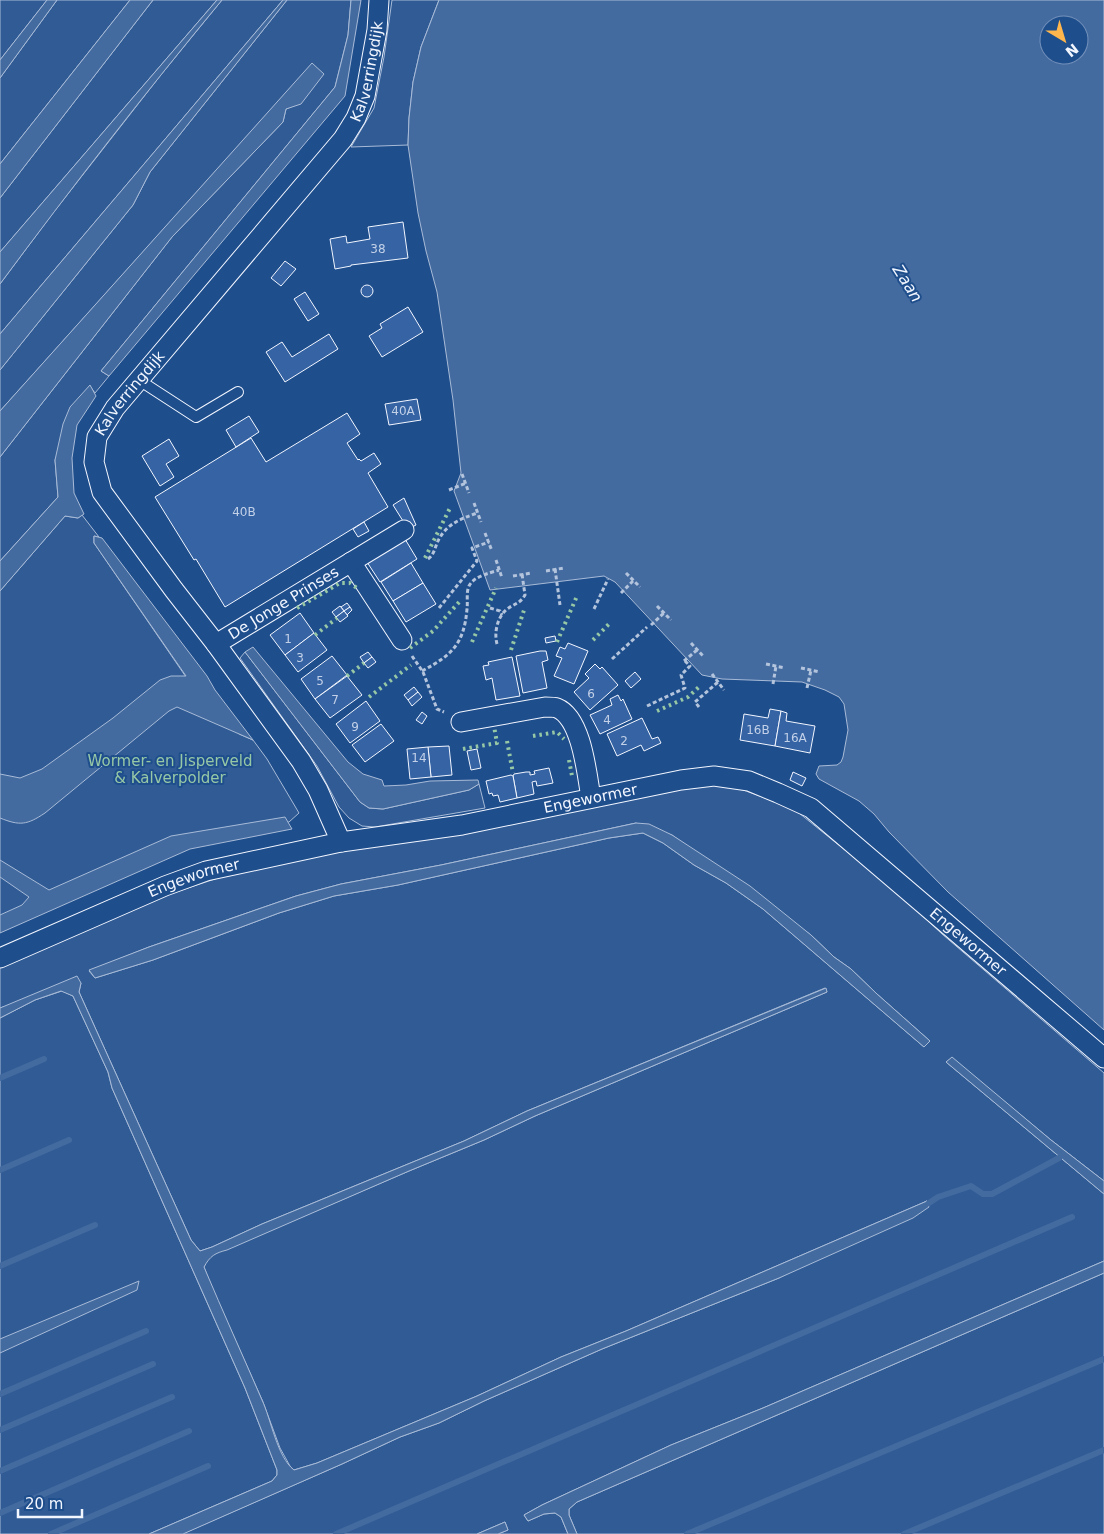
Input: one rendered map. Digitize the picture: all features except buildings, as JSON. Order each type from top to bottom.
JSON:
[{"type":"street","name":"Kalverringdijk","points":[[341,842],[318,790],[301,761],[102,492],[94,462],[97,436],[115,408],[343,140],[356,118],[365,96],[377,30],[379,0]]},
{"type":"street","name":"De Jonge Prinses","points":[[216,644],[404,530]]},
{"type":"street","name":"De Jonge Prinses","points":[[351,562],[402,640]]},
{"type":"street","points":[[462,722],[545,707],[558,708],[578,733],[591,798]]},
{"type":"street","name":"Engewormer","points":[[0,958],[165,886],[206,871],[341,842],[462,825],[681,780],[714,776],[751,782],[811,808],[1104,1058]]},
{"type":"lane","points":[[139,380],[196,417],[238,392]]},
{"type":"path","points":[[462,474],[470,492]]},
{"type":"path","points":[[449,490],[466,484]]},
{"type":"path","points":[[474,503],[481,522]]},
{"type":"path","points":[[428,559],[433,554],[450,524],[477,513]]},
{"type":"path","points":[[485,533],[492,551]]},
{"type":"path","points":[[439,608],[477,560],[472,548],[489,542]]},
{"type":"path","points":[[496,560],[502,578]]},
{"type":"path","points":[[546,571],[564,568]]},
{"type":"path","points":[[555,569],[560,604]]},
{"type":"path","points":[[422,671],[439,662],[459,642],[464,629],[470,584],[483,576],[499,570]]},
{"type":"path","points":[[513,576],[532,573]]},
{"type":"path","points":[[626,573],[640,587]]},
{"type":"path","points":[[498,644],[495,631],[502,616],[507,609],[520,602],[525,595],[522,574]]},
{"type":"path","points":[[594,610],[608,579]]},
{"type":"path","points":[[621,593],[633,581]]},
{"type":"path","points":[[657,606],[671,620]]},
{"type":"path","points":[[490,608],[500,611],[502,616]]},
{"type":"path","points":[[612,659],[664,613]]},
{"type":"path","points":[[402,640],[422,671],[437,709],[462,722]]},
{"type":"path","points":[[691,643],[704,657]]},
{"type":"path","points":[[646,706],[686,688],[681,675],[690,666],[684,661],[697,650]]},
{"type":"path","points":[[766,664],[785,668]]},
{"type":"path","points":[[773,684],[776,666]]},
{"type":"path","points":[[801,668],[820,672]]},
{"type":"path","points":[[807,688],[811,670]]},
{"type":"path","points":[[712,674],[724,690]]},
{"type":"path","points":[[699,707],[695,702],[718,682]]},
{"type":"shaded area","points":[[0,0],[47,0],[0,60]]},
{"type":"shaded area","points":[[57,0],[130,0],[0,164],[0,78]]},
{"type":"shaded area","points":[[153,0],[217,0],[0,252],[0,198]]},
{"type":"shaded area","points":[[222,0],[283,0],[0,334],[0,284],[160,76]]},
{"type":"shaded area","points":[[287,0],[351,0],[348,35],[335,87],[101,371],[109,376],[95,393],[90,386],[55,460],[58,497],[0,561],[0,457],[172,237],[283,122],[286,109],[301,103],[323,74],[312,64],[0,411],[0,370],[133,205],[150,172]]},
{"type":"shaded area","points":[[392,0],[439,0],[421,47],[413,82],[408,145],[351,147],[374,108]]},
{"type":"shaded area","points":[[82,515],[99,537],[94,536],[94,543],[186,677],[239,734],[253,740],[267,759],[299,813],[289,822],[245,829],[188,844],[0,923],[0,591],[65,516],[78,518]]},
{"type":"shaded area","points":[[245,652],[360,802],[369,808],[383,809],[469,790],[479,784],[485,808],[375,827],[362,826],[349,818],[339,807],[317,766],[240,658]]},
{"type":"shaded area","points":[[714,785],[738,788],[794,809],[897,892],[942,934],[1104,1073],[1104,1181],[952,1058],[946,1062],[1104,1194],[1104,1261],[763,1408],[671,1445],[524,1515],[528,1521],[544,1514],[555,1513],[561,1517],[568,1534],[498,1534],[508,1530],[505,1522],[477,1534],[182,1534],[400,1437],[439,1423],[602,1349],[779,1278],[927,1201],[626,1331],[561,1357],[477,1396],[317,1463],[294,1470],[280,1448],[263,1402],[213,1290],[204,1267],[208,1258],[827,992],[825,988],[527,1111],[464,1141],[200,1251],[191,1240],[79,992],[81,983],[0,1008],[0,966],[161,897],[227,875],[269,864],[686,787]],"holes":[[[636,823],[672,835],[811,935],[930,1041],[924,1047],[763,909],[663,843],[643,833],[609,838],[398,885],[334,896],[279,913],[153,960],[95,978],[89,971],[149,947],[296,896],[341,884],[441,865]]]},
{"type":"shaded area","points":[[62,991],[73,996],[108,1072],[112,1088],[245,1388],[277,1470],[277,1475],[272,1481],[149,1534],[0,1534],[0,1018],[35,1000]]},
{"type":"shaded area","points":[[1104,1273],[1104,1534],[577,1534],[569,1515],[569,1509],[577,1502]]},
{"type":"water","points":[[47,0],[57,0],[0,78],[0,60]]},
{"type":"water","points":[[130,0],[153,0],[0,198],[0,164]]},
{"type":"water","points":[[217,0],[222,0],[109,140],[0,284],[0,252]]},
{"type":"water","points":[[283,0],[287,0],[150,172],[133,205],[0,370],[0,334]]},
{"type":"water","points":[[351,0],[361,0],[345,96],[109,376],[101,371],[335,87],[348,35]]},
{"type":"water","name":"Zaan","points":[[439,0],[1104,0],[1104,1030],[948,892],[889,832],[874,814],[859,801],[819,779],[816,774],[819,766],[837,765],[843,757],[848,730],[844,704],[839,697],[802,682],[722,679],[702,675],[615,582],[604,576],[490,590],[454,491],[461,473],[453,400],[437,292],[418,213],[408,145],[413,82],[421,47]]},
{"type":"water","points":[[312,63],[324,74],[301,104],[286,109],[283,122],[172,237],[0,457],[0,411]]},
{"type":"water","points":[[90,385],[96,396],[77,425],[72,458],[74,493],[84,514],[78,518],[65,516],[0,591],[0,561],[58,497],[55,460],[63,424],[70,407]]},
{"type":"water","points":[[94,536],[102,538],[253,740],[177,707],[169,711],[45,813],[28,822],[7,821],[0,818],[0,774],[20,778],[42,769],[113,718],[160,680],[171,676],[186,676],[94,543]]},
{"type":"water","points":[[253,647],[348,762],[363,774],[382,780],[384,786],[430,781],[478,780],[479,784],[469,790],[383,809],[369,808],[360,802],[245,652]]},
{"type":"water","points":[[285,817],[292,829],[190,849],[0,933],[0,915],[22,905],[29,897],[0,877],[0,860],[49,890],[171,836]]},
{"type":"water","points":[[636,823],[649,824],[672,835],[750,886],[811,935],[834,957],[851,969],[930,1041],[924,1047],[763,909],[663,843],[643,833],[609,838],[398,885],[334,896],[279,913],[153,960],[95,978],[89,970],[296,896],[341,884],[441,865]]},
{"type":"water","points":[[77,976],[81,983],[79,992],[191,1240],[200,1251],[464,1141],[527,1111],[826,988],[827,992],[219,1252],[208,1260],[204,1267],[262,1400],[279,1447],[288,1464],[294,1470],[317,1463],[477,1396],[561,1357],[626,1331],[927,1201],[929,1207],[913,1218],[779,1278],[602,1349],[439,1423],[400,1437],[183,1534],[149,1534],[272,1481],[277,1475],[277,1470],[245,1388],[112,1088],[108,1072],[73,996],[61,991],[35,1000],[0,1018],[0,1008]]},
{"type":"water","points":[[952,1057],[1051,1140],[1104,1181],[1104,1194],[946,1062]]},
{"type":"water","points":[[1104,1261],[1104,1273],[577,1502],[569,1509],[569,1515],[577,1534],[568,1534],[561,1517],[555,1513],[544,1514],[528,1521],[524,1515],[671,1445],[763,1408]]},
{"type":"water","points":[[139,1281],[137,1290],[0,1353],[0,1339]]},
{"type":"water","points":[[505,1522],[508,1530],[498,1534],[477,1534]]},
{"type":"waterway","points":[[0,1078],[44,1059]]},
{"type":"waterway","points":[[0,1170],[69,1140]]},
{"type":"waterway","points":[[929,1203],[938,1197],[971,1186],[983,1194],[992,1194],[1059,1158]]},
{"type":"waterway","points":[[336,1534],[1072,1217]]},
{"type":"waterway","points":[[0,1266],[95,1225]]},
{"type":"waterway","points":[[0,1394],[146,1331]]},
{"type":"waterway","points":[[687,1534],[1104,1359]]},
{"type":"waterway","points":[[0,1430],[153,1364]]},
{"type":"waterway","points":[[0,1471],[172,1397]]},
{"type":"waterway","points":[[0,1513],[189,1431]]},
{"type":"waterway","points":[[904,1534],[1104,1450]]},
{"type":"waterway","points":[[51,1534],[208,1466]]},
{"type":"hedge","points":[[425,558],[450,508]]},
{"type":"hedge","points":[[297,608],[340,583],[350,583],[357,588]]},
{"type":"hedge","points":[[472,642],[496,588]]},
{"type":"hedge","points":[[557,642],[577,596]]},
{"type":"hedge","points":[[410,648],[433,631],[461,600]]},
{"type":"hedge","points":[[511,650],[525,607]]},
{"type":"hedge","points":[[315,635],[337,618]]},
{"type":"hedge","points":[[593,640],[610,623]]},
{"type":"hedge","points":[[347,676],[364,663]]},
{"type":"hedge","points":[[369,697],[411,665]]},
{"type":"hedge","points":[[657,711],[688,697],[700,686]]},
{"type":"hedge","points":[[463,749],[497,743],[494,726]]},
{"type":"hedge","points":[[533,736],[557,732],[564,739]]},
{"type":"hedge","points":[[507,741],[513,773]]},
{"type":"hedge","points":[[569,760],[572,776]]},
{"type":"park label","name":"Wormer- en Jisperveld & Kalverpolder","points":[[170,770]]}]
